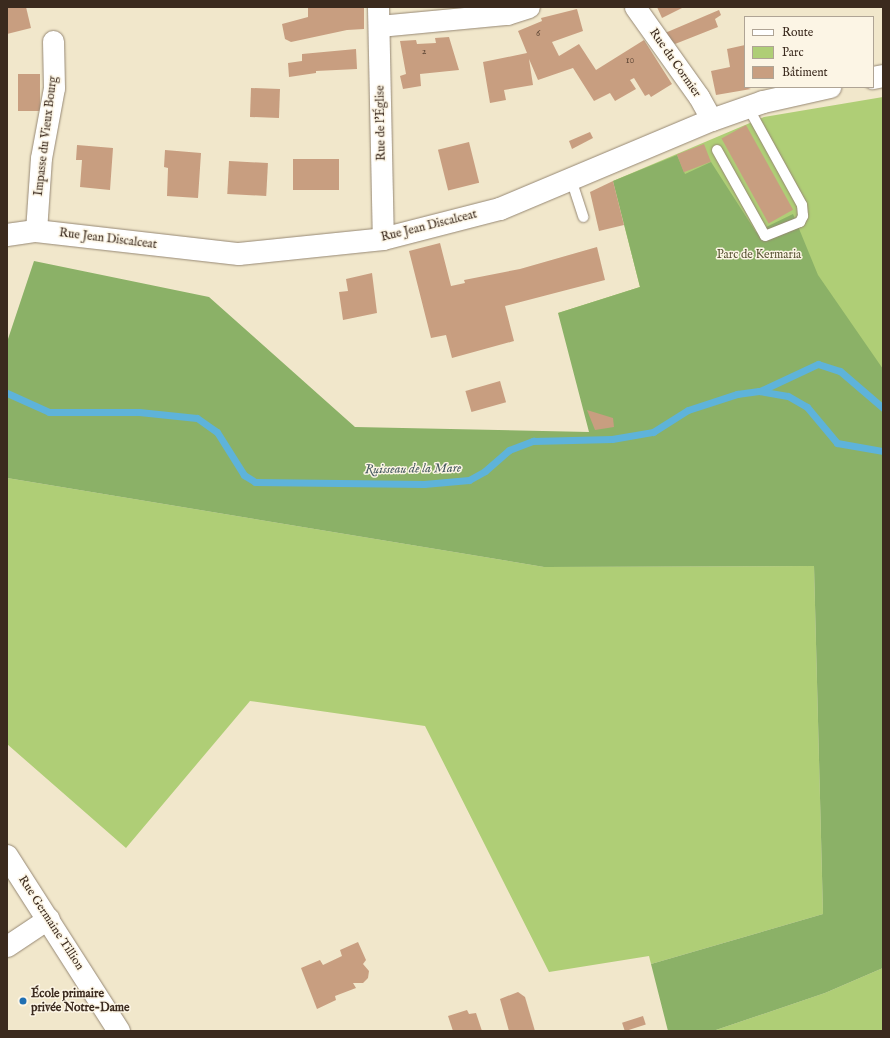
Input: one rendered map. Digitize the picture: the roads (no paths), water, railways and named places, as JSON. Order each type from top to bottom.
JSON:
[{"type":"street","points":[[379,17],[507,14],[529,7]]},
{"type":"street","name":"Rue du Cormier","points":[[636,7],[699,97],[712,120]]},
{"type":"street","name":"Rue de l'Église","points":[[379,17],[383,239]]},
{"type":"street","name":"Impasse du Vieux Bourg","points":[[36,230],[42,158],[54,88],[53,41]]},
{"type":"street","name":"Rue Jean Discalceat","points":[[7,235],[36,230],[239,254],[383,239],[500,209],[712,120],[748,107],[826,88]]},
{"type":"street","name":"Rue Germaine Tillion","points":[[7,856],[49,918],[119,1031]]},
{"type":"street","points":[[7,946],[49,918]]},
{"type":"lane","points":[[717,150],[765,236],[800,222],[803,216],[802,205],[748,107]]},
{"type":"lane","points":[[571,179],[583,217]]},
{"type":"waterway","points":[[760,391],[818,364],[840,371],[883,408]]},
{"type":"waterway","name":"Ruisseau de la Mare","points":[[7,393],[49,412],[139,412],[197,418],[217,432],[244,475],[255,482],[424,484],[469,480],[485,471],[509,450],[533,441],[612,439],[653,432],[688,410],[737,394],[759,391],[788,396],[807,407],[837,443],[883,451]]},
{"type":"place","name":"École primaire privée Notre-Dame","points":[[23,1001]]},
{"type":"park label","name":"Parc de Kermaria","points":[[759,255]]}]
